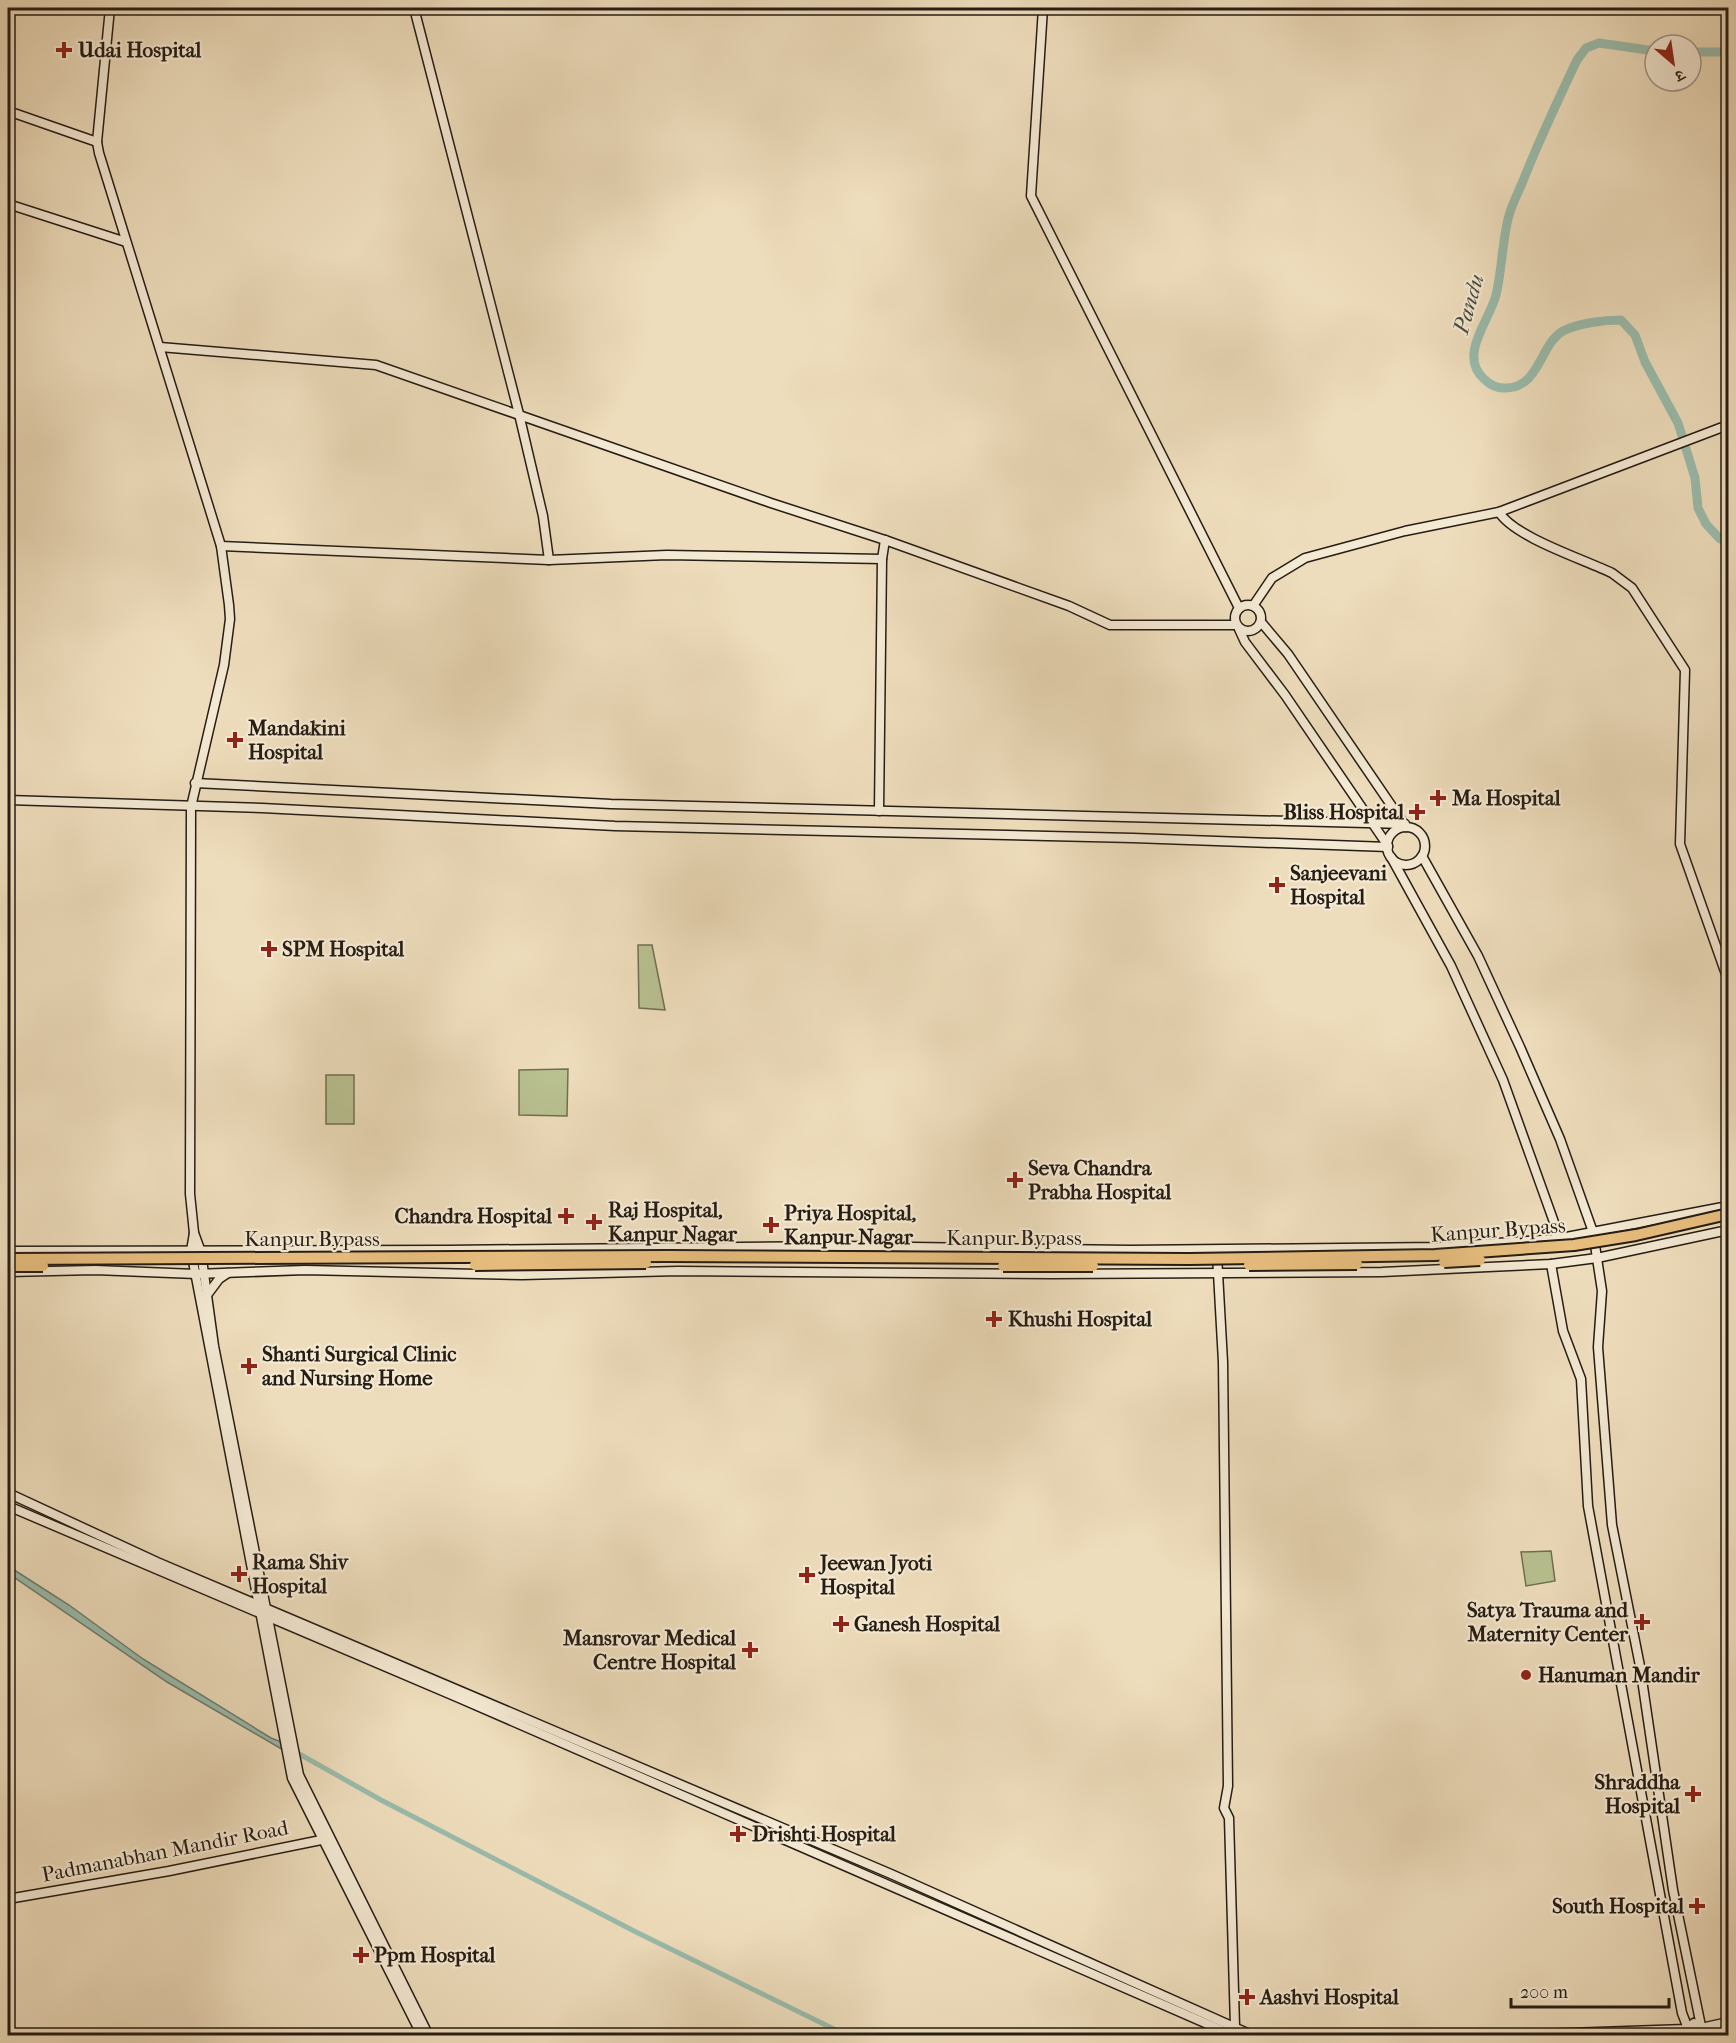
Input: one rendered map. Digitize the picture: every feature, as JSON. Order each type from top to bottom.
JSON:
[{"type":"highway","name":"Kanpur Bypass","points":[[8,1259],[656,1256],[1201,1259],[1435,1255],[1574,1245],[1636,1235],[1728,1214]]},
{"type":"highway","name":"Kanpur Bypass","points":[[8,1266],[654,1263],[1252,1266],[1443,1262],[1574,1252],[1636,1242],[1728,1222]]},
{"type":"street","points":[[110,8],[97,142],[221,546],[230,619],[224,665],[190,807],[190,1194],[194,1233],[191,1251],[200,1273]]},
{"type":"street","points":[[414,8],[525,416],[549,560]]},
{"type":"street","points":[[1043,8],[1031,196],[1219,564],[1239,608]]},
{"type":"street","points":[[8,111],[97,142]]},
{"type":"street","points":[[8,204],[126,242]]},
{"type":"street","points":[[160,347],[376,365],[771,503],[885,540],[1069,606],[1110,625],[1238,627],[1254,630],[1261,622]]},
{"type":"street","points":[[1253,606],[1265,584],[1279,572],[1305,558],[1405,531],[1499,512],[1728,425]]},
{"type":"street","points":[[1499,512],[1518,531],[1612,573],[1626,582],[1683,666],[1680,844],[1728,980]]},
{"type":"street","points":[[879,810],[882,559],[885,540]]},
{"type":"street","points":[[221,546],[549,560],[667,555],[882,559]]},
{"type":"street","points":[[1406,826],[1288,654],[1261,622],[1260,612],[1253,606],[1239,608],[1234,615],[1245,642],[1388,846],[1391,857],[1451,966],[1503,1080],[1555,1225],[1556,1239]]},
{"type":"street","points":[[195,783],[518,799],[1372,823],[1406,826],[1419,832],[1425,844],[1422,856],[1478,956],[1520,1047],[1560,1139],[1593,1232],[1602,1310],[1598,1347],[1612,1525],[1640,1666],[1673,1890],[1701,2030]]},
{"type":"street","points":[[8,800],[262,808],[636,827],[1388,846]]},
{"type":"street","points":[[1388,846],[1393,833],[1406,826]]},
{"type":"street","points":[[1391,857],[1399,863],[1409,864],[1422,856]]},
{"type":"street","points":[[8,1251],[832,1246],[1048,1250],[1439,1247],[1556,1239],[1647,1224],[1728,1206]]},
{"type":"street","points":[[8,1272],[228,1273],[305,1270],[510,1275],[668,1271],[1217,1273],[1410,1271],[1551,1264],[1597,1258],[1728,1230]]},
{"type":"street","points":[[194,1233],[201,1251],[200,1273],[203,1293],[262,1611],[293,1757],[326,1839],[422,2036]]},
{"type":"street","points":[[1216,1249],[1223,1362],[1225,1480],[1228,1786],[1224,1808],[1228,1818],[1235,2031]]},
{"type":"street","points":[[1551,1264],[1563,1331],[1581,1378],[1588,1506],[1660,1901],[1687,2030]]},
{"type":"street","points":[[181,1273],[203,1293]]},
{"type":"street","points":[[203,1293],[228,1273]]},
{"type":"street","points":[[8,1493],[262,1611]]},
{"type":"street","points":[[8,1506],[891,1874],[1235,2031],[1254,2036]]},
{"type":"street","points":[[326,1839],[429,2036]]},
{"type":"street","name":"Padmanabhan Mandir Road","points":[[8,1899],[169,1871],[326,1839]]},
{"type":"street","points":[[1701,2030],[1728,2022]]},
{"type":"street","points":[[1481,2036],[1687,2030],[1694,2023],[1701,2030]]},
{"type":"street","points":[[1716,2027],[1728,2028]]},
{"type":"green space","points":[[638,945],[652,945],[665,1010],[639,1008]]},
{"type":"green space","points":[[568,1069],[567,1116],[519,1115],[519,1070]]},
{"type":"green space","points":[[326,1075],[354,1075],[354,1124],[326,1124]]},
{"type":"green space","points":[[1551,1551],[1555,1581],[1526,1586],[1521,1552]]},
{"type":"shaded area","points":[[8,1566],[69,1605],[143,1659],[271,1738],[284,1743],[285,1751],[167,1682],[8,1573]]},
{"type":"waterway","name":"Pandu","points":[[1643,49],[1599,43],[1586,48],[1577,60],[1511,209],[1496,295],[1478,338],[1474,360],[1477,370],[1490,384],[1501,388],[1516,386],[1532,374],[1549,346],[1563,331],[1592,322],[1621,320],[1635,335],[1645,362],[1678,423],[1695,478],[1698,508],[1706,524],[1720,539],[1728,541]]},
{"type":"waterway","name":"Pandu","points":[[1703,52],[1728,52]]},
{"type":"waterway","points":[[294,1751],[381,1800],[636,1932],[848,2036]]},
{"type":"place","name":"Udai Hospital","points":[[64,50]]},
{"type":"place","name":"Mandakini Hospital","points":[[235,740]]},
{"type":"place","name":"Ma Hospital","points":[[1438,798]]},
{"type":"place","name":"Bliss Hospital","points":[[1417,812]]},
{"type":"place","name":"Sanjeevani Hospital","points":[[1277,885]]},
{"type":"place","name":"SPM Hospital","points":[[269,949]]},
{"type":"place","name":"Seva Chandra Prabha Hospital","points":[[1015,1180]]},
{"type":"place","name":"Chandra Hospital","points":[[566,1216]]},
{"type":"place","name":"Raj Hospital, Kanpur Nagar","points":[[594,1222]]},
{"type":"place","name":"Priya Hospital, Kanpur Nagar","points":[[771,1225]]},
{"type":"place","name":"Khushi Hospital","points":[[994,1319]]},
{"type":"place","name":"Shanti Surgical Clinic and Nursing Home","points":[[249,1366]]},
{"type":"place","name":"Rama Shiv Hospital","points":[[239,1574]]},
{"type":"place","name":"Jeewan Jyoti Hospital","points":[[807,1575]]},
{"type":"place","name":"Satya Trauma and Maternity Center","points":[[1642,1622]]},
{"type":"place","name":"Ganesh Hospital","points":[[841,1624]]},
{"type":"place","name":"Mansrovar Medical Centre Hospital","points":[[750,1650]]},
{"type":"place","name":"Hanuman Mandir","points":[[1526,1675]]},
{"type":"place","name":"Shraddha Hospital","points":[[1693,1794]]},
{"type":"place","name":"Drishti Hospital","points":[[738,1834]]},
{"type":"place","name":"South Hospital","points":[[1697,1906]]},
{"type":"place","name":"Ppm Hospital","points":[[361,1955]]},
{"type":"place","name":"Aashvi Hospital","points":[[1247,1997]]}]
